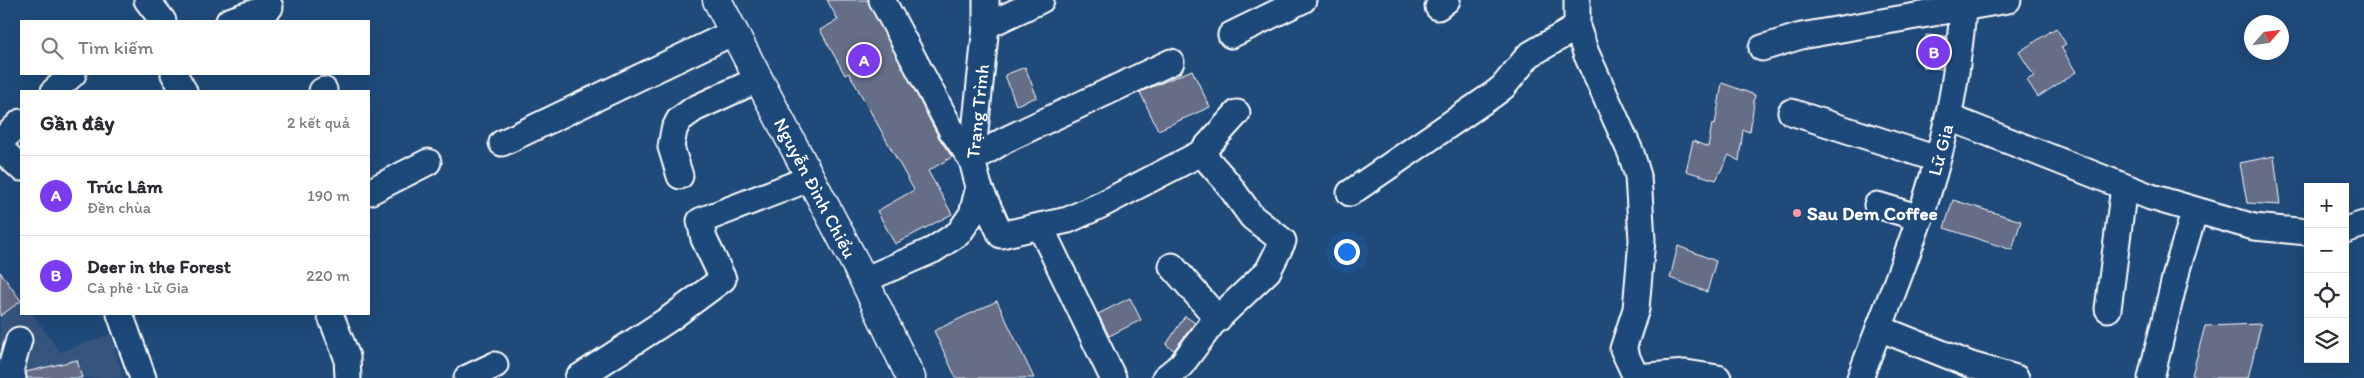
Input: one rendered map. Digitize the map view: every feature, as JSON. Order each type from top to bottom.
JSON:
[{"type":"main road","name":"Nguyễn Đình Chiểu","points":[[717,0],[864,280],[911,378]]},
{"type":"street","points":[[146,0],[162,20]]},
{"type":"street","points":[[882,0],[952,131],[972,160],[1005,140],[1171,62]]},
{"type":"street","name":"Trạng Trình","points":[[864,280],[933,250],[960,233],[972,214],[978,187],[972,160],[986,26],[986,0]]},
{"type":"street","points":[[986,26],[1041,0]]},
{"type":"street","points":[[1231,35],[1303,0]]},
{"type":"street","points":[[1577,0],[1577,27],[1601,88],[1631,153],[1638,176],[1642,240],[1636,309],[1623,349],[1636,377],[1686,373],[1718,378]]},
{"type":"street","points":[[1762,48],[1801,36],[1962,4],[2008,0]]},
{"type":"street","name":"Lữ Gia","points":[[1860,378],[1920,218],[1937,159],[1948,118],[1956,75],[1962,4]]},
{"type":"street","points":[[232,20],[270,7]]},
{"type":"street","points":[[1350,193],[1494,94],[1503,87],[1529,55],[1577,27]]},
{"type":"street","points":[[502,143],[734,32]]},
{"type":"street","points":[[55,90],[71,75]]},
{"type":"street","points":[[175,75],[183,90]]},
{"type":"street","points":[[680,176],[671,147],[674,130],[679,120],[694,109],[758,79]]},
{"type":"street","points":[[1791,112],[1937,159]]},
{"type":"street","points":[[978,187],[1001,235],[1068,220],[1201,153],[1238,113]]},
{"type":"street","points":[[1948,118],[2124,186],[2195,210],[2254,227],[2304,232]]},
{"type":"street","points":[[0,142],[20,123]]},
{"type":"street","points":[[0,148],[20,167]]},
{"type":"street","points":[[1165,378],[1181,365],[1218,319],[1268,271],[1283,241],[1252,217],[1226,181],[1201,153]]},
{"type":"street","points":[[370,191],[428,162]]},
{"type":"street","points":[[578,378],[669,319],[723,279],[704,239],[700,221],[811,178]]},
{"type":"street","points":[[2108,309],[2124,186]]},
{"type":"street","points":[[1877,205],[1920,218]]},
{"type":"street","points":[[2151,378],[2178,266],[2195,210]]},
{"type":"street","points":[[2349,229],[2364,224]]},
{"type":"street","points":[[1040,226],[1112,378]]},
{"type":"street","points":[[1172,266],[1218,319]]},
{"type":"street","points":[[120,315],[143,378]]},
{"type":"street","points":[[330,315],[347,357],[348,378]]},
{"type":"street","points":[[1879,328],[1971,364],[2016,378]]},
{"type":"street","points":[[8,374],[19,340]]},
{"type":"street","points":[[467,378],[495,365]]},
{"type":"shaded area","points":[[0,269],[20,297],[20,315],[34,315],[60,352],[111,334],[123,378],[0,378]]},
{"type":"building","points":[[827,0],[868,0],[939,138],[952,157],[928,171],[952,214],[895,244],[877,211],[914,190],[849,73],[845,75],[820,30],[838,20]]},
{"type":"building","points":[[2056,28],[2066,44],[2061,47],[2076,72],[2038,97],[2027,80],[2034,76],[2019,52]]},
{"type":"building","points":[[1926,35],[1946,36],[1942,69],[1923,67]]},
{"type":"building","points":[[1025,67],[1037,97],[1016,105],[1005,75]]},
{"type":"building","points":[[1192,70],[1210,107],[1158,130],[1140,92]]},
{"type":"building","points":[[1722,83],[1755,95],[1750,132],[1743,130],[1739,161],[1729,155],[1716,180],[1686,171],[1693,141],[1708,147],[1712,124],[1715,125]]},
{"type":"building","points":[[2274,156],[2280,205],[2247,203],[2240,163]]},
{"type":"building","points":[[1953,200],[2021,221],[2012,250],[1944,228]]},
{"type":"building","points":[[1678,246],[1716,261],[1707,292],[1670,278]]},
{"type":"building","points":[[0,272],[20,302],[0,316]]},
{"type":"building","points":[[1130,298],[1141,320],[1109,336],[1098,314]]},
{"type":"building","points":[[997,301],[1034,378],[956,378],[934,331]]},
{"type":"building","points":[[1185,316],[1195,323],[1174,350],[1166,345]]},
{"type":"building","points":[[2261,324],[2248,378],[2199,378],[2192,375],[2205,326]]},
{"type":"building","points":[[77,360],[82,378],[27,378],[26,372]]},
{"type":"place","name":"Deer in the Forest","points":[[1934,52]]},
{"type":"place","name":"Trúc Lâm","points":[[864,60]]},
{"type":"place","name":"Sau Dem Coffee","points":[[1797,213]]}]
